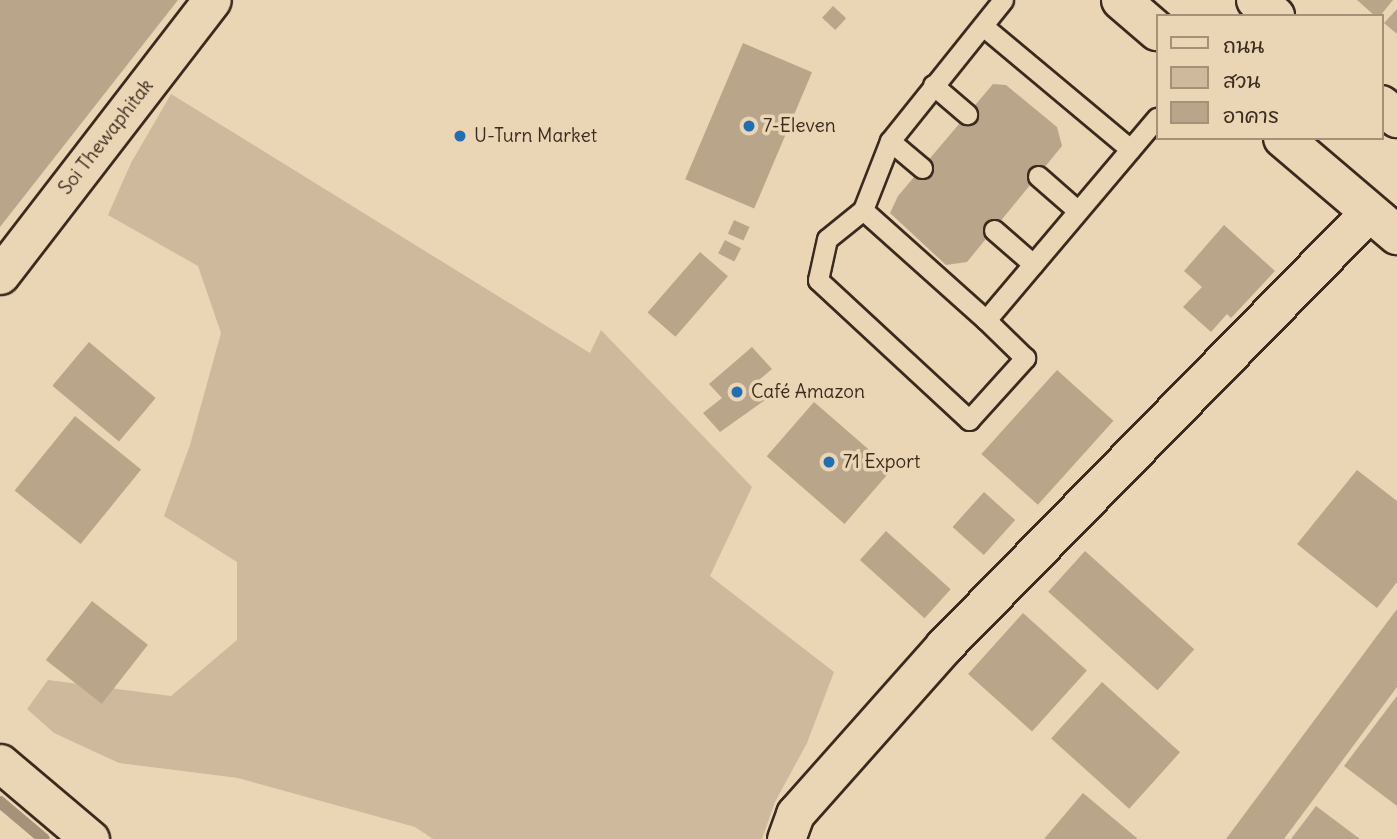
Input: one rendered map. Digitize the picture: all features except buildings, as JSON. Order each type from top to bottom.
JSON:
[{"type":"main road","points":[[1121,0],[1156,30]]},
{"type":"main road","points":[[1256,0],[1273,14]]},
{"type":"main road","points":[[1383,107],[1397,118]]},
{"type":"main road","points":[[1285,140],[1383,224]]},
{"type":"street","name":"Soi Thewaphitak","points":[[0,275],[212,0]]},
{"type":"street","points":[[786,839],[794,814],[944,646],[1383,224]]},
{"type":"street","points":[[0,764],[90,839]]},
{"type":"lane","points":[[863,210],[1025,358],[969,420],[818,280],[827,239],[863,210],[890,141],[1003,0]]},
{"type":"lane","points":[[983,26],[1130,149]]},
{"type":"lane","points":[[933,85],[967,114]]},
{"type":"lane","points":[[986,320],[1156,119]]},
{"type":"lane","points":[[890,141],[922,168]]},
{"type":"lane","points":[[1038,176],[1078,211]]},
{"type":"lane","points":[[994,230],[1033,264]]},
{"type":"green space","points":[[171,94],[590,353],[601,330],[752,487],[710,576],[834,672],[807,743],[775,802],[762,839],[433,839],[415,827],[238,778],[119,763],[54,733],[27,709],[48,680],[171,696],[237,640],[237,562],[164,516],[190,445],[221,333],[198,266],[108,215],[131,163]]},
{"type":"waterway","points":[[0,802],[44,839]]},
{"type":"place","name":"7-Eleven","points":[[749,126]]},
{"type":"place","name":"U-Turn Market","points":[[460,136]]},
{"type":"place","name":"Café Amazon","points":[[737,392]]},
{"type":"place","name":"71 Export","points":[[829,462]]}]
